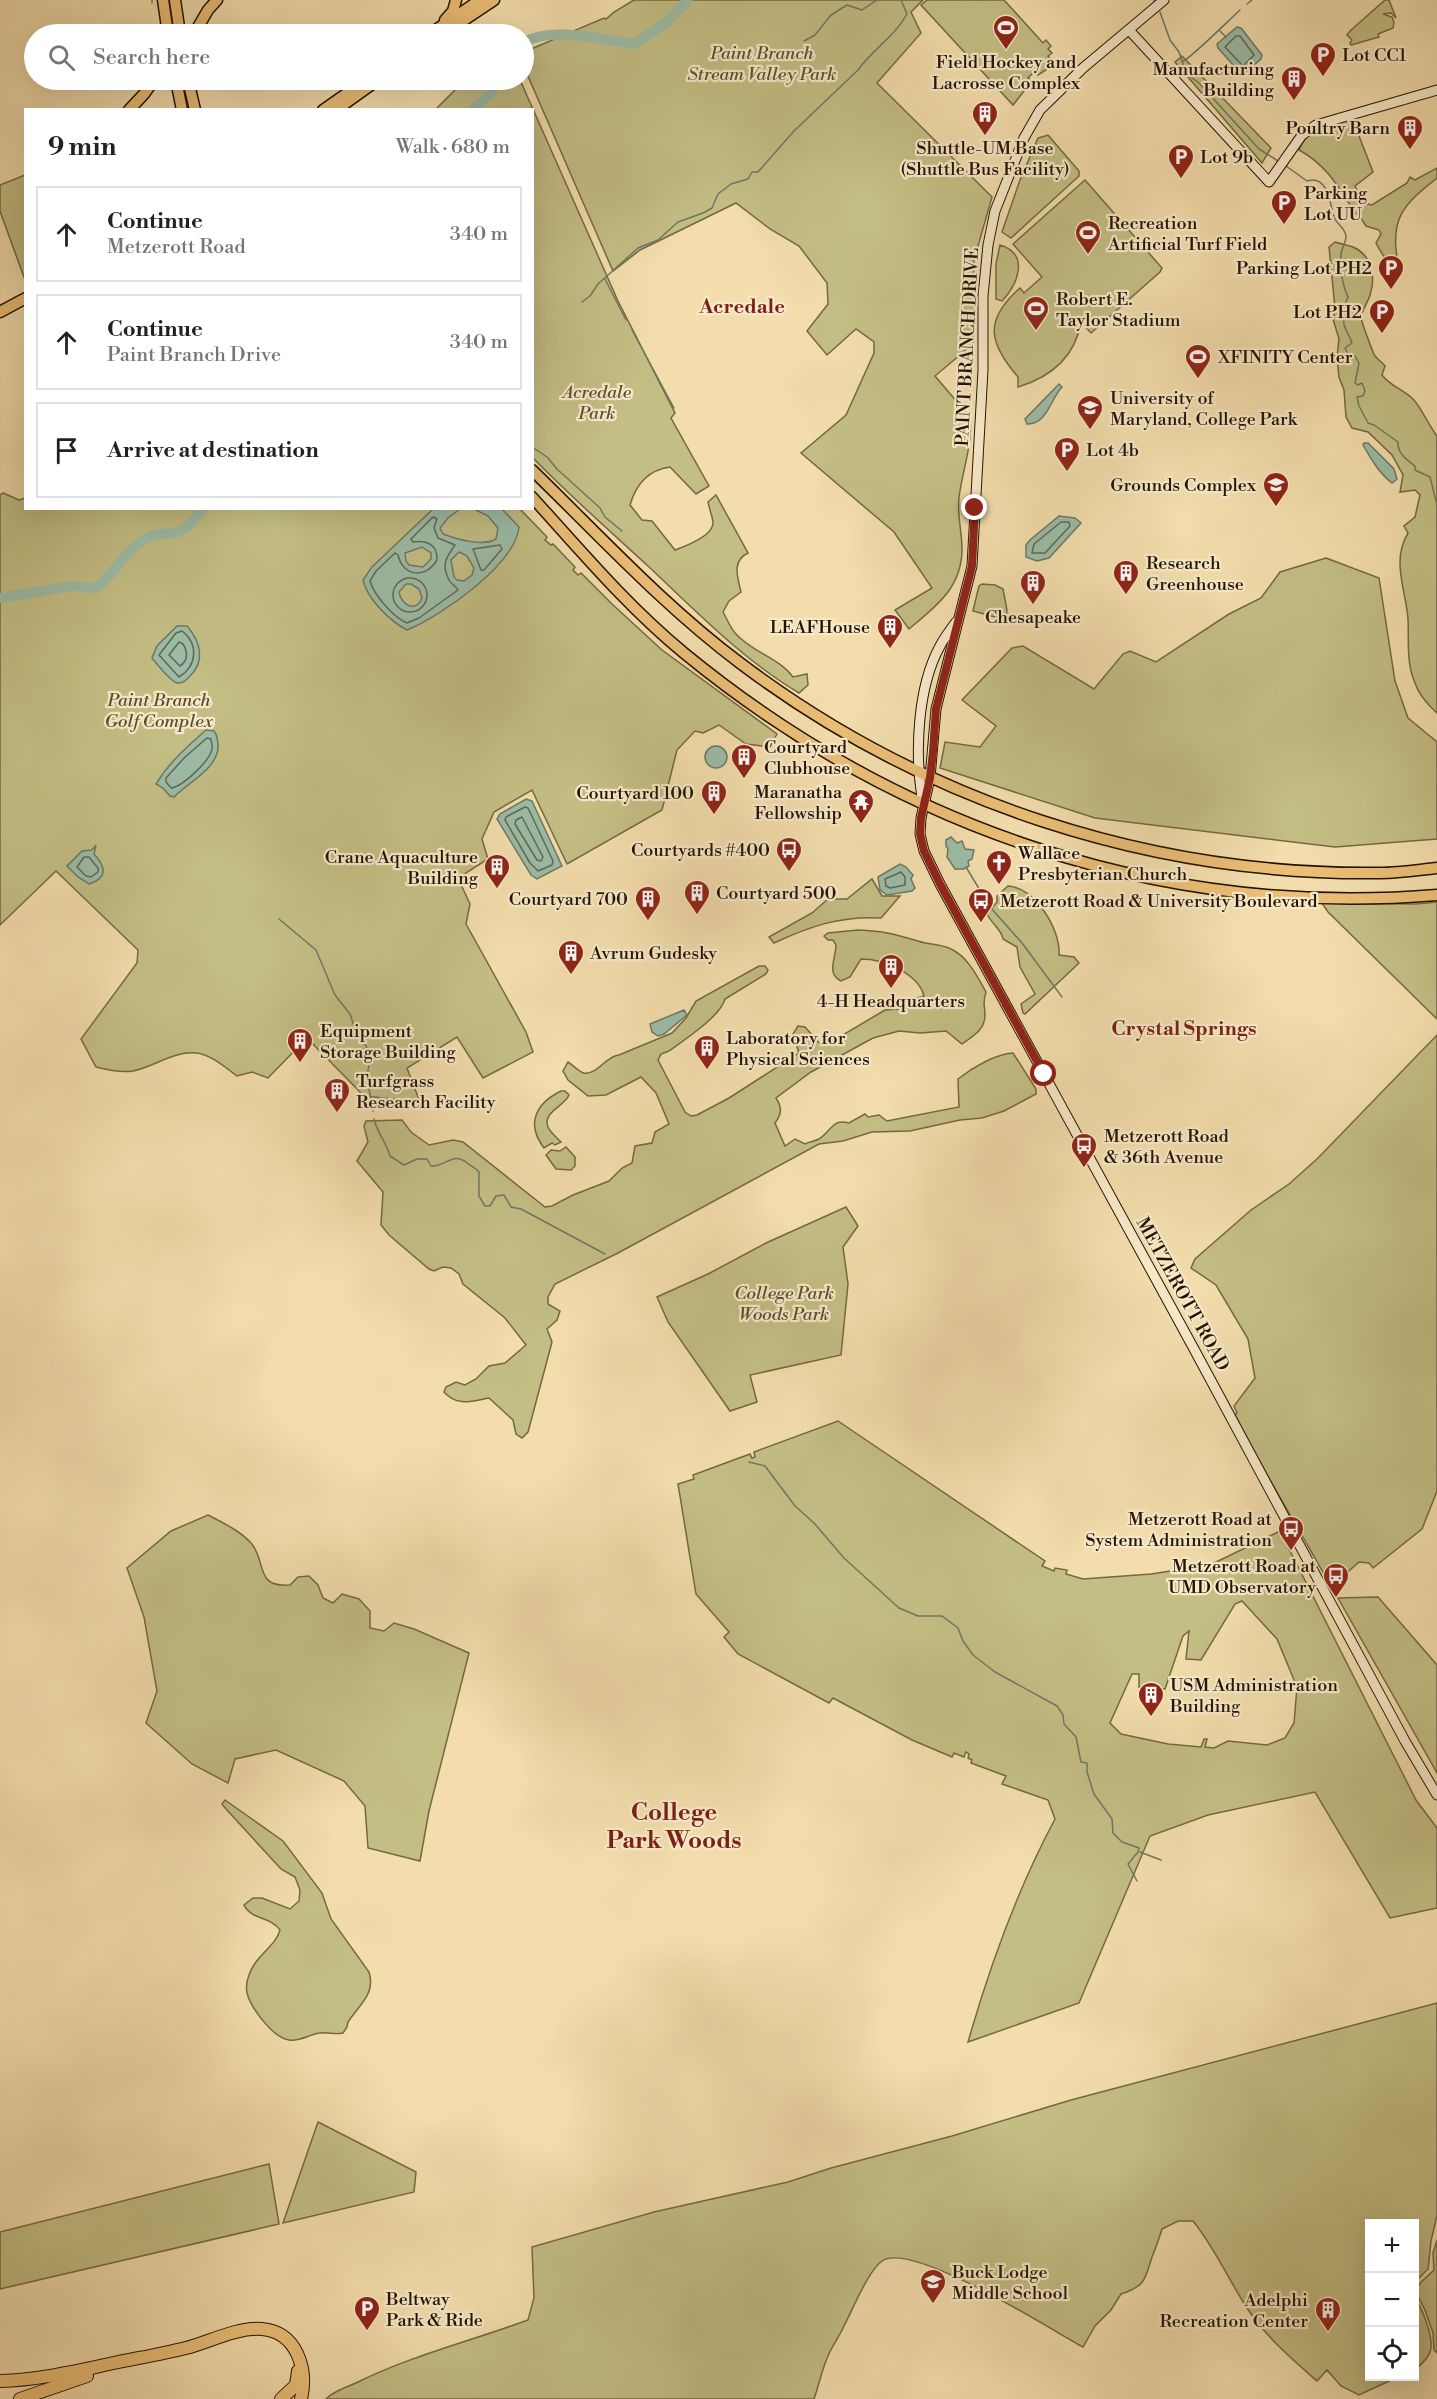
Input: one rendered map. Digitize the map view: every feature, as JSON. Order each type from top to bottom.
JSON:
[{"type":"highway","points":[[20,2399],[101,2371],[252,2329],[270,2331],[284,2337],[294,2347],[304,2379],[301,2399]]},
{"type":"highway","points":[[281,2399],[296,2385],[298,2374],[294,2353],[284,2337]]},
{"type":"highway","points":[[0,2390],[174,2350]]},
{"type":"highway","points":[[0,2381],[66,2373]]},
{"type":"main road","points":[[162,0],[163,24]]},
{"type":"main road","points":[[162,0],[166,24]]},
{"type":"main road","points":[[175,0],[179,24]]},
{"type":"main road","points":[[200,24],[217,0]]},
{"type":"main road","points":[[443,24],[453,11],[456,0]]},
{"type":"main road","points":[[448,24],[477,3],[494,0]]},
{"type":"main road","points":[[131,108],[147,90]]},
{"type":"main road","points":[[178,90],[182,108]]},
{"type":"main road","points":[[190,90],[194,108]]},
{"type":"main road","points":[[326,108],[352,90]]},
{"type":"main road","points":[[339,108],[364,90]]},
{"type":"main road","points":[[347,108],[360,93]]},
{"type":"main road","points":[[0,312],[24,299]]},
{"type":"main road","points":[[534,472],[668,603],[741,664],[831,724],[918,773],[1042,823],[1176,856],[1280,870],[1382,873],[1437,868]]},
{"type":"main road","points":[[534,499],[621,594],[664,635],[793,738],[923,803],[991,832],[1048,852],[1138,876],[1204,888],[1262,896],[1359,900],[1437,895]]},
{"type":"street","name":"PAINT BRANCH DRIVE","points":[[923,803],[930,778],[936,709],[973,560],[983,370],[983,296],[988,245],[995,211],[1024,138],[1040,110],[1083,68],[1164,0]]},
{"type":"street","points":[[1129,30],[1269,182],[1302,135],[1316,124],[1437,90]]},
{"type":"street","name":"PAINT BRANCH DRIVE","points":[[923,803],[918,773],[920,729],[926,683],[939,647],[960,615]]},
{"type":"street","name":"METZEROTT ROAD","points":[[923,803],[920,828],[922,842],[940,884],[1405,1741],[1437,1795]]},
{"type":"green space","name":"Paint Branch Stream Valley Park","points":[[634,0],[923,0],[911,12],[921,33],[877,83],[992,197],[974,260],[973,344],[935,376],[970,417],[970,438],[959,504],[961,563],[958,575],[946,595],[909,629],[895,610],[932,588],[894,532],[801,453],[846,415],[874,353],[874,342],[856,329],[827,355],[807,331],[828,304],[827,283],[799,246],[770,229],[736,203],[640,250],[613,271],[534,90],[534,48],[606,19]]},
{"type":"green space","name":"Field Hockey and Lacrosse Complex","points":[[927,0],[1004,0],[1043,43],[1046,40],[1051,46],[1048,49],[1052,53],[1048,56],[1055,64],[1038,75],[1034,72],[1028,78],[1032,81],[1013,105],[921,5]]},
{"type":"green space","points":[[1385,0],[1389,0],[1396,18],[1391,13],[1383,14],[1392,17],[1393,28],[1378,34],[1379,37],[1351,45],[1352,40],[1347,35],[1350,31]]},
{"type":"green space","points":[[1182,56],[1271,148],[1262,163],[1175,62]]},
{"type":"green space","name":"Acredale Park","points":[[455,90],[524,90],[532,108],[437,108]]},
{"type":"green space","name":"Acredale Park","points":[[534,112],[618,301],[675,413],[671,418],[709,486],[696,494],[670,467],[655,471],[644,479],[630,505],[642,520],[652,521],[675,550],[704,536],[712,527],[708,502],[716,495],[748,553],[739,560],[737,570],[741,592],[729,601],[723,612],[741,640],[780,664],[793,677],[807,674],[808,685],[799,693],[739,650],[534,459]]},
{"type":"green space","points":[[1352,118],[1373,172],[1355,186],[1364,203],[1372,205],[1407,183],[1410,177],[1415,180],[1437,168],[1437,178],[1408,204],[1402,213],[1396,234],[1398,263],[1384,257],[1380,251],[1376,243],[1381,234],[1379,230],[1366,226],[1325,170],[1299,150],[1314,132]]},
{"type":"green space","points":[[1048,135],[1079,171],[1079,176],[1011,238],[1002,232],[1020,180],[1038,138]]},
{"type":"green space","points":[[24,175],[24,277],[0,211],[0,185]]},
{"type":"green space","name":"Recreation Artificial Turf Field","points":[[1085,180],[1162,268],[1091,333],[1081,322],[1073,346],[1060,364],[1041,378],[1018,387],[1018,377],[996,342],[994,331],[996,321],[1000,310],[1020,288],[1024,293],[1042,277],[1013,244]]},
{"type":"green space","points":[[1335,242],[1353,247],[1365,255],[1371,267],[1373,281],[1361,317],[1374,354],[1385,366],[1382,375],[1413,399],[1437,436],[1437,713],[1421,696],[1410,667],[1407,608],[1400,565],[1403,544],[1408,533],[1404,526],[1415,517],[1420,495],[1415,490],[1400,492],[1403,475],[1392,455],[1368,432],[1352,428],[1346,417],[1344,390],[1339,377],[1337,357],[1339,339],[1333,319],[1335,308],[1329,247]]},
{"type":"green space","points":[[1000,245],[1009,249],[1018,262],[1013,286],[1002,301],[996,299],[996,264]]},
{"type":"green space","name":"Paint Branch Golf Complex","points":[[3,493],[19,500],[24,498],[24,510],[521,510],[547,537],[545,540],[553,544],[575,567],[573,570],[578,575],[581,573],[662,650],[777,734],[770,747],[746,744],[719,725],[703,733],[695,731],[677,750],[662,810],[567,864],[532,790],[494,812],[482,839],[488,859],[458,878],[470,904],[466,924],[526,1032],[533,1052],[483,1078],[457,1037],[407,1068],[420,1102],[364,1096],[307,1038],[268,1078],[252,1072],[237,1076],[223,1065],[196,1053],[179,1054],[133,1071],[96,1067],[81,1039],[137,963],[138,950],[56,871],[0,925],[0,495]]},
{"type":"green space","points":[[1326,558],[1379,578],[1395,681],[1408,718],[1437,742],[1437,839],[1335,847],[1095,818],[940,768],[945,742],[980,747],[996,726],[962,700],[1012,648],[1023,646],[1094,689],[1123,654],[1130,651],[1156,662],[1229,614],[1261,598],[1280,572]]},
{"type":"green space","points":[[982,584],[995,585],[1003,589],[1007,610],[1006,620],[973,611],[979,586]]},
{"type":"green space","points":[[872,879],[882,896],[900,896],[881,918],[826,923],[774,943],[769,937],[812,913],[828,899],[847,899]]},
{"type":"green space","points":[[1008,886],[1018,888],[1037,902],[1051,922],[1056,934],[1059,955],[1074,957],[1079,963],[1025,1014],[1021,1004],[1035,994],[1020,967],[1017,947],[1003,939],[987,914],[997,902],[997,896]]},
{"type":"green space","points":[[1437,902],[1437,1019],[1328,912],[1322,903],[1416,904]]},
{"type":"green space","points":[[858,930],[895,935],[943,946],[957,952],[972,967],[986,992],[983,1025],[978,1032],[962,1044],[946,1031],[920,1033],[899,1031],[873,1038],[811,1072],[776,1098],[780,1110],[775,1123],[785,1146],[795,1139],[805,1144],[817,1140],[835,1124],[849,1123],[865,1114],[868,1117],[879,1115],[887,1121],[959,1107],[958,1079],[984,1062],[1006,1054],[1013,1053],[1036,1089],[1036,1094],[1004,1111],[982,1118],[960,1120],[910,1131],[872,1132],[843,1141],[819,1144],[618,1253],[555,1284],[548,1297],[548,1304],[560,1311],[557,1320],[547,1329],[552,1342],[528,1432],[522,1438],[516,1434],[513,1420],[489,1398],[465,1402],[449,1397],[444,1392],[446,1387],[456,1382],[465,1385],[476,1379],[489,1366],[505,1363],[526,1345],[505,1318],[463,1284],[459,1274],[451,1268],[443,1267],[434,1271],[429,1269],[389,1235],[381,1225],[383,1192],[357,1161],[368,1142],[364,1126],[366,1121],[402,1120],[411,1132],[429,1145],[453,1140],[463,1142],[545,1207],[552,1206],[609,1181],[622,1168],[632,1163],[635,1146],[652,1143],[655,1132],[669,1124],[656,1093],[641,1077],[606,1095],[588,1096],[568,1080],[563,1071],[568,1062],[582,1072],[589,1073],[614,1056],[672,1033],[686,1018],[696,1001],[759,966],[765,966],[768,970],[766,974],[725,999],[722,1006],[709,1020],[669,1051],[661,1054],[658,1060],[685,1112],[691,1116],[697,1115],[729,1098],[799,1053],[793,1034],[798,1026],[805,1027],[821,1045],[826,1045],[885,1010],[899,1009],[909,1000],[924,996],[915,981],[907,974],[889,965],[870,960],[861,959],[850,977],[841,981],[836,978],[833,965],[836,945],[833,940],[828,940],[824,936],[828,933]]},
{"type":"green space","points":[[1437,1035],[1437,1491],[1422,1529],[1373,1568],[1369,1563],[1359,1562],[1333,1585],[1329,1583],[1269,1479],[1235,1415],[1237,1413],[1234,1406],[1255,1378],[1248,1339],[1216,1285],[1191,1268],[1195,1259],[1251,1210],[1289,1184],[1318,1158]]},
{"type":"green space","points":[[561,1091],[569,1095],[551,1113],[547,1122],[550,1131],[561,1142],[555,1145],[552,1143],[544,1148],[535,1131],[536,1115],[545,1102]]},
{"type":"green space","points":[[566,1147],[575,1157],[575,1166],[571,1170],[556,1169],[546,1155],[551,1150],[560,1151]]},
{"type":"green space","name":"College Park Woods Park","points":[[846,1207],[858,1226],[843,1247],[848,1284],[841,1355],[750,1375],[757,1402],[730,1411],[668,1322],[657,1297],[708,1274],[766,1243]]},
{"type":"green space","points":[[838,1421],[1045,1561],[1042,1566],[1054,1571],[1055,1568],[1067,1570],[1066,1574],[1083,1579],[1151,1574],[1210,1565],[1280,1531],[1416,1800],[1437,1828],[1437,1908],[1390,1918],[1315,1792],[1208,1815],[1150,1836],[1079,2003],[968,2042],[1006,1928],[1028,1873],[1055,1819],[1048,1800],[1002,1784],[1006,1776],[971,1763],[972,1760],[968,1758],[969,1754],[966,1752],[964,1757],[954,1753],[952,1757],[912,1740],[833,1698],[829,1703],[738,1654],[724,1637],[729,1632],[696,1594],[678,1484],[694,1479],[693,1475],[750,1454],[752,1458],[755,1457],[754,1452]],"holes":[[[1242,1601],[1277,1639],[1297,1687],[1294,1723],[1285,1738],[1267,1745],[1228,1741],[1214,1748],[1205,1747],[1207,1739],[1204,1739],[1201,1747],[1168,1744],[1121,1734],[1110,1723],[1132,1674],[1139,1674],[1139,1687],[1165,1689],[1183,1636],[1189,1631],[1186,1659],[1201,1660],[1235,1604]]]},
{"type":"green space","points":[[208,1515],[236,1531],[251,1543],[256,1550],[266,1578],[271,1582],[290,1585],[298,1577],[309,1576],[318,1585],[323,1598],[333,1603],[342,1594],[359,1599],[370,1611],[370,1628],[384,1631],[394,1623],[414,1629],[469,1653],[429,1811],[420,1861],[368,1848],[365,1806],[344,1781],[276,1750],[235,1759],[228,1783],[192,1764],[146,1723],[157,1691],[144,1617],[127,1568],[171,1531]]},
{"type":"green space","points":[[1378,1597],[1437,1665],[1437,1773],[1338,1598]]},
{"type":"green space","points":[[225,1800],[283,1841],[322,1893],[331,1919],[369,1972],[371,1980],[368,1993],[343,2033],[320,2033],[293,2040],[283,2038],[270,2028],[249,1999],[247,1986],[252,1968],[278,1936],[280,1930],[271,1922],[251,1913],[244,1905],[253,1898],[262,1898],[290,1909],[299,1901],[300,1890],[295,1877],[281,1869],[226,1809],[222,1804]]},
{"type":"green space","points":[[1437,2003],[1437,2215],[1428,2269],[1419,2278],[1419,2219],[1365,2219],[1365,2381],[1389,2381],[1359,2395],[1341,2386],[1327,2370],[1317,2381],[1279,2347],[1262,2328],[1193,2221],[1178,2221],[1162,2229],[1148,2271],[1140,2285],[1121,2294],[1111,2310],[1095,2326],[1083,2347],[950,2274],[922,2263],[898,2258],[882,2261],[866,2282],[830,2352],[814,2399],[326,2399],[337,2391],[379,2372],[528,2320],[534,2298],[532,2247],[654,2212],[788,2182],[1071,2100]]},
{"type":"green space","points":[[318,2122],[416,2172],[414,2192],[283,2223]]},
{"type":"green space","points":[[269,2164],[279,2224],[0,2289],[0,2232]]},
{"type":"green space","points":[[1437,2240],[1437,2353],[1434,2350],[1433,2333],[1419,2299],[1419,2285],[1434,2270],[1433,2253]]},
{"type":"green space","points":[[1419,2305],[1431,2340],[1428,2357],[1419,2366]]},
{"type":"water","points":[[1237,27],[1241,28],[1262,55],[1261,59],[1242,75],[1217,44]]},
{"type":"water","points":[[1059,384],[1062,387],[1044,416],[1034,423],[1027,424],[1025,419]]},
{"type":"water","points":[[1368,443],[1394,469],[1397,479],[1392,483],[1383,475],[1363,445]]},
{"type":"water","points":[[432,510],[459,510],[440,528],[443,534],[462,540],[484,542],[496,539],[498,528],[488,516],[476,510],[503,510],[519,527],[514,542],[505,557],[491,573],[456,601],[407,630],[387,616],[374,602],[363,580],[372,567]],"holes":[[[422,547],[431,553],[431,559],[423,567],[409,565],[406,561],[405,553]],[[459,552],[467,556],[474,568],[472,575],[464,581],[454,577],[451,560]],[[406,584],[419,589],[422,598],[416,605],[409,606],[400,597],[399,592]]]},
{"type":"water","points":[[1059,516],[1075,518],[1081,523],[1049,558],[1037,561],[1026,557],[1026,545],[1030,540]]},
{"type":"water","points":[[177,626],[187,626],[198,644],[200,658],[195,670],[180,683],[168,676],[152,658],[157,646]]},
{"type":"water","points":[[206,730],[214,731],[217,736],[217,753],[214,760],[202,774],[174,797],[170,796],[156,784],[173,761]]},
{"type":"water","points":[[716,746],[724,749],[727,757],[724,765],[716,768],[708,765],[705,757],[708,749]]},
{"type":"water","points":[[526,799],[532,801],[562,866],[537,879],[531,875],[497,819],[500,814]]},
{"type":"water","points":[[951,837],[957,843],[962,841],[965,849],[974,850],[972,859],[968,861],[969,866],[964,869],[955,869],[947,857],[946,840]]},
{"type":"water","points":[[96,845],[94,854],[101,863],[103,872],[99,879],[89,884],[67,866],[82,851],[92,850]]},
{"type":"water","points":[[900,864],[913,875],[911,879],[915,888],[912,891],[887,895],[880,890],[878,877]]},
{"type":"water","points":[[684,1010],[687,1015],[664,1034],[658,1036],[652,1032],[650,1024]]},
{"type":"waterway","points":[[534,38],[563,35],[634,44],[667,22],[688,0]]},
{"type":"waterway","points":[[804,41],[815,35],[831,15],[847,5],[862,10],[877,0]]},
{"type":"waterway","points":[[582,302],[590,296],[598,284],[638,248],[658,240],[678,222],[712,208],[718,194],[731,184],[748,179],[752,172],[758,172],[794,131],[858,70],[902,22],[907,14],[901,0]]},
{"type":"waterway","points":[[1247,4],[1252,0]]},
{"type":"waterway","points":[[1183,61],[1240,10]]},
{"type":"waterway","points":[[1160,12],[1186,73],[1200,84],[1259,149],[1278,161]]},
{"type":"waterway","points":[[1220,31],[1226,37]]},
{"type":"waterway","points":[[475,108],[492,90]]},
{"type":"waterway","points":[[1286,166],[1307,181],[1314,180],[1324,186],[1334,217],[1346,234],[1341,253],[1341,271],[1348,297],[1345,304],[1348,311],[1344,323],[1352,343],[1345,348],[1349,356],[1355,356],[1359,363],[1355,383],[1358,385],[1362,383],[1365,391],[1363,396],[1357,397],[1359,406],[1368,423],[1398,442],[1401,453],[1415,466],[1415,470],[1430,477],[1437,505]]},
{"type":"waterway","points":[[605,279],[626,320]]},
{"type":"waterway","points":[[632,330],[674,408]]},
{"type":"waterway","points":[[534,448],[547,457],[600,508],[605,517],[622,531]]},
{"type":"waterway","points":[[0,598],[72,586],[97,588],[139,543],[148,537],[178,532],[193,521],[201,510]]},
{"type":"waterway","points":[[966,867],[990,907],[1022,943],[1062,997]]},
{"type":"waterway","points":[[279,919],[316,950],[335,995],[350,1014],[356,1032],[368,1049],[370,1058],[367,1077],[373,1111]]},
{"type":"waterway","points":[[374,1119],[390,1156],[404,1165],[417,1159],[427,1159],[431,1166],[453,1159],[462,1160],[479,1172],[479,1196],[485,1206],[490,1206],[496,1196],[504,1195],[511,1207],[521,1209],[605,1254]]},
{"type":"waterway","points":[[749,1462],[765,1466],[795,1506],[814,1523],[844,1558],[899,1608],[918,1616],[942,1616],[958,1628],[963,1641],[973,1655],[995,1672],[1057,1706],[1063,1715],[1064,1724],[1076,1737],[1081,1762],[1087,1763],[1087,1772],[1094,1794],[1112,1819],[1113,1833],[1122,1842],[1139,1848],[1128,1864],[1137,1881]]},
{"type":"waterway","points":[[1140,1852],[1161,1860]]},
{"type":"place","name":"Field Hockey and Lacrosse Complex","points":[[1006,51]]},
{"type":"place","name":"Lot CC1","points":[[1323,78]]},
{"type":"place","name":"Manufacturing Building","points":[[1294,102]]},
{"type":"place","name":"Shuttle-UM Base (Shuttle Bus Facility)","points":[[985,137]]},
{"type":"place","name":"Poultry Barn","points":[[1410,151]]},
{"type":"place","name":"Lot 9b","points":[[1181,180]]},
{"type":"place","name":"Parking Lot UU","points":[[1284,226]]},
{"type":"place","name":"Recreation Artificial Turf Field","points":[[1088,256]]},
{"type":"place","name":"Parking Lot PH2","points":[[1391,291]]},
{"type":"place","name":"Robert E. Taylor Stadium","points":[[1036,332]]},
{"type":"place","name":"Lot PH2","points":[[1382,335]]},
{"type":"place","name":"XFINITY Center","points":[[1198,380]]},
{"type":"place","name":"University of Maryland, College Park","points":[[1090,431]]},
{"type":"place","name":"Lot 4b","points":[[1067,473]]},
{"type":"place","name":"Grounds Complex","points":[[1276,508]]},
{"type":"place","name":"Research Greenhouse","points":[[1126,596]]},
{"type":"place","name":"Chesapeake","points":[[1033,606]]},
{"type":"place","name":"LEAFHouse","points":[[890,650]]},
{"type":"place","name":"Courtyard Clubhouse","points":[[744,780]]},
{"type":"place","name":"Courtyard 100","points":[[714,816]]},
{"type":"place","name":"Maranatha Fellowship","points":[[861,825]]},
{"type":"place","name":"Courtyards #400","points":[[789,873]]},
{"type":"place","name":"Wallace Presbyterian Church","points":[[999,886]]},
{"type":"place","name":"Crane Aquaculture Building","points":[[497,890]]},
{"type":"place","name":"Courtyard 500","points":[[697,916]]},
{"type":"place","name":"Courtyard 700","points":[[648,922]]},
{"type":"place","name":"Metzerott Road & University Boulevard","points":[[981,924]]},
{"type":"place","name":"Avrum Gudesky","points":[[571,976]]},
{"type":"place","name":"4-H Headquarters","points":[[891,990]]},
{"type":"place","name":"Equipment Storage Building","points":[[300,1064]]},
{"type":"place","name":"Laboratory for Physical Sciences","points":[[707,1071]]},
{"type":"place","name":"Turfgrass Research Facility","points":[[337,1114]]},
{"type":"place","name":"Metzerott Road & 36th Avenue","points":[[1084,1169]]},
{"type":"place","name":"Metzerott Road at System Administration","points":[[1291,1552]]},
{"type":"place","name":"Metzerott Road at UMD Observatory","points":[[1336,1599]]},
{"type":"place","name":"USM Administration Building","points":[[1151,1718]]},
{"type":"place","name":"Buck Lodge Middle School","points":[[933,2305]]},
{"type":"place","name":"Beltway Park & Ride","points":[[367,2332]]},
{"type":"place","name":"Adelphi Recreation Center","points":[[1328,2333]]},
{"type":"district","name":"Acredale","points":[[742,306]]},
{"type":"district","name":"Crystal Springs","points":[[1184,1028]]},
{"type":"district","name":"College Park Woods","points":[[674,1826]]},
{"type":"route","points":[[975,508],[972,566],[936,709],[930,778],[923,803],[920,834],[924,851],[940,884],[1044,1074]]}]
